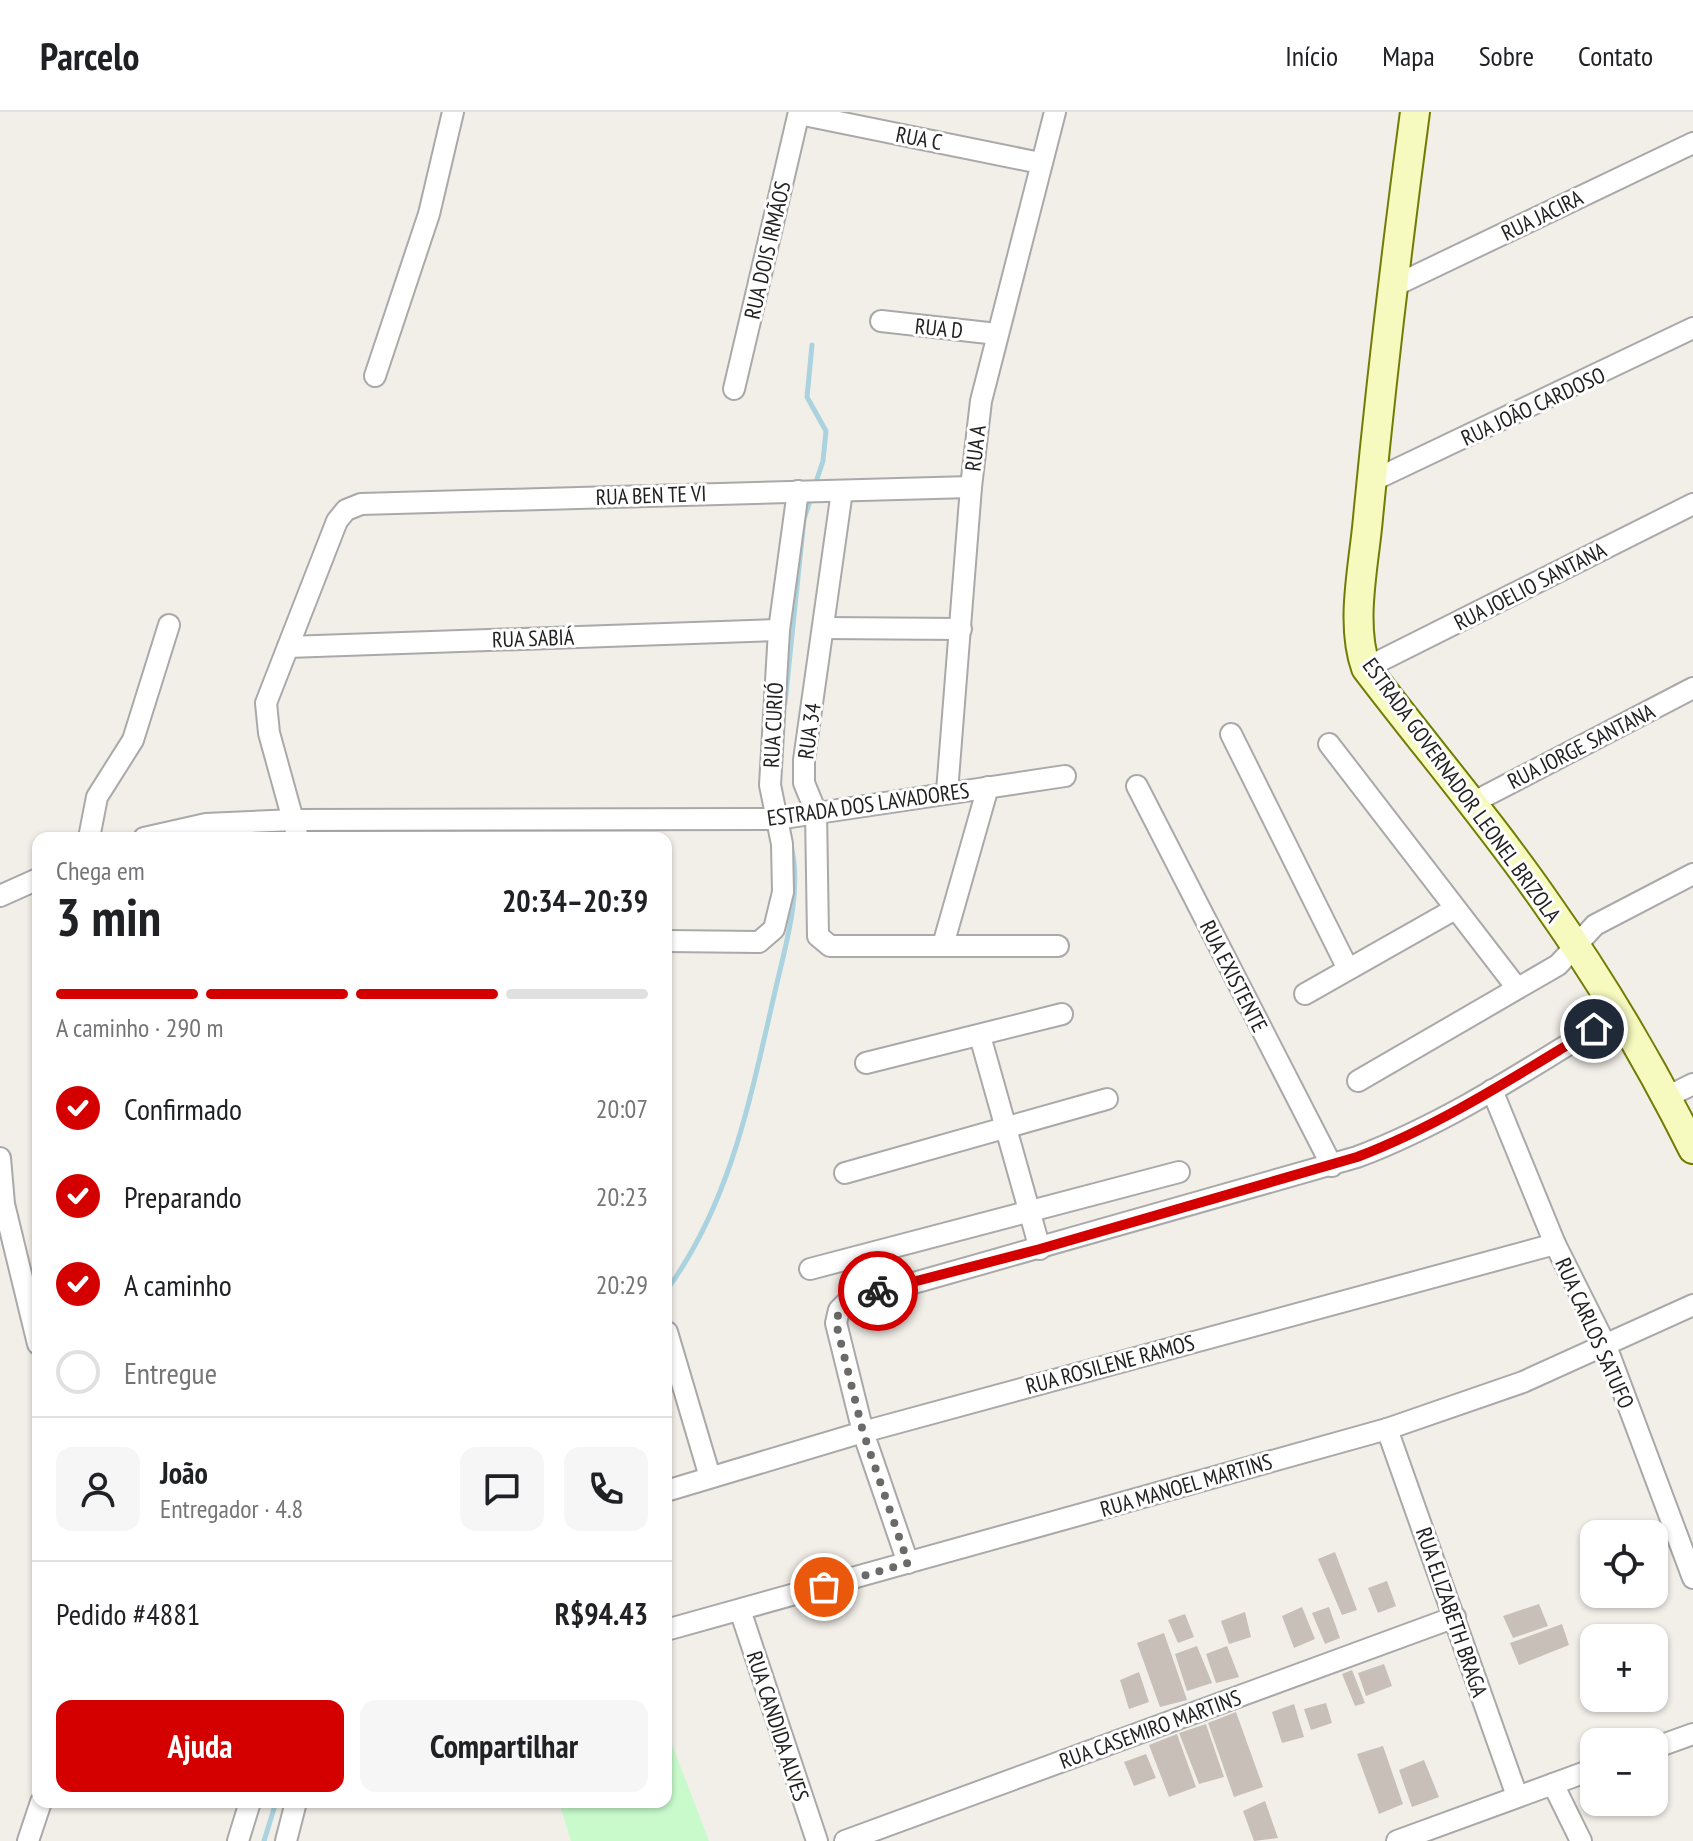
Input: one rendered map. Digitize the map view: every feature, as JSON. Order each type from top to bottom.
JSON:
[{"type":"main road","name":"ESTRADA GOVERNADOR LEONEL BRIZOLA","points":[[1415,112],[1392,287],[1372,481],[1359,623],[1360,652],[1366,668],[1547,903],[1619,1013],[1693,1149]]},
{"type":"street","points":[[375,376],[429,214],[453,112]]},
{"type":"street","name":"RUA A","points":[[947,792],[971,487],[981,401],[1055,112]]},
{"type":"street","name":"RUA C","points":[[799,113],[1040,163]]},
{"type":"street","name":"RUA DOIS IRMÃOS","points":[[734,389],[799,113]]},
{"type":"street","name":"RUA JACIRA","points":[[1392,287],[1693,143]]},
{"type":"street","name":"RUA D","points":[[881,321],[997,334]]},
{"type":"street","name":"RUA JOÃO CARDOSO","points":[[1372,481],[1693,328]]},
{"type":"street","name":"RUA BEN TE VI","points":[[288,647],[337,521],[346,510],[361,504],[971,487]]},
{"type":"street","points":[[779,630],[802,491]]},
{"type":"street","name":"RUA 34","points":[[836,491],[823,628],[804,760],[821,941],[830,946],[1058,946]]},
{"type":"street","name":"RUA JOELIO SANTANA","points":[[1366,668],[1693,504]]},
{"type":"street","points":[[90,832],[97,797],[133,740],[169,625]]},
{"type":"street","points":[[823,628],[961,629]]},
{"type":"street","name":"RUA SABIÁ","points":[[288,647],[779,630]]},
{"type":"street","name":"RUA CURIÓ","points":[[672,941],[750,943],[770,934],[783,892],[784,859],[779,819],[770,785],[779,630]]},
{"type":"street","points":[[288,647],[269,692],[266,717],[297,829]]},
{"type":"street","name":"RUA JORGE SANTANA","points":[[1470,804],[1693,688]]},
{"type":"street","points":[[1231,734],[1348,969]]},
{"type":"street","points":[[1329,744],[1517,988]]},
{"type":"street","name":"ESTRADA DOS LAVADORES","points":[[171,832],[206,824],[297,829],[779,819],[1065,776]]},
{"type":"street","name":"RUA EXISTENTE","points":[[1137,786],[1332,1166]]},
{"type":"street","points":[[943,945],[988,787]]},
{"type":"street","points":[[1358,1081],[1558,965],[1595,925],[1693,874]]},
{"type":"street","points":[[2,900],[32,882]]},
{"type":"street","points":[[1305,994],[1455,909]]},
{"type":"street","points":[[908,1563],[863,1432],[836,1323],[839,1310],[858,1296],[1040,1249],[1332,1166],[1391,1143],[1492,1090],[1619,1013]]},
{"type":"street","points":[[866,1063],[1062,1014]]},
{"type":"street","points":[[980,1036],[1040,1249]]},
{"type":"street","points":[[1667,1097],[1693,1084]]},
{"type":"street","name":"RUA CARLOS SATUFO","points":[[1492,1090],[1555,1244],[1606,1346],[1693,1578]]},
{"type":"street","points":[[845,1173],[1107,1099]]},
{"type":"street","points":[[0,1158],[2,1204],[32,1321]]},
{"type":"street","points":[[810,1269],[1179,1172]]},
{"type":"street","name":"RUA ROSILENE RAMOS","points":[[672,1489],[863,1432],[1555,1244]]},
{"type":"street","name":"RUA MANOEL MARTINS","points":[[672,1628],[1387,1429],[1523,1382],[1693,1305]]},
{"type":"street","points":[[672,1349],[710,1477]]},
{"type":"street","name":"RUA ELIZABETH BRAGA","points":[[1387,1429],[1517,1796]]},
{"type":"street","name":"RUA CANDIDA ALVES","points":[[740,1610],[817,1841]]},
{"type":"street","name":"RUA CASEMIRO MARTINS","points":[[845,1841],[1455,1617]]},
{"type":"street","points":[[1668,1743],[1693,1734]]},
{"type":"street","points":[[1397,1841],[1580,1774]]},
{"type":"street","points":[[1553,1784],[1581,1841]]},
{"type":"street","points":[[28,1841],[39,1808]]},
{"type":"street","points":[[238,1841],[248,1808]]},
{"type":"street","points":[[286,1841],[294,1808]]},
{"type":"green space","points":[[672,1745],[709,1841],[571,1841],[561,1808],[672,1808]]},
{"type":"building","points":[[1335,1552],[1357,1610],[1342,1615],[1318,1559]]},
{"type":"building","points":[[1387,1581],[1396,1606],[1378,1613],[1368,1588]]},
{"type":"building","points":[[1539,1604],[1548,1626],[1513,1638],[1503,1616]]},
{"type":"building","points":[[1302,1607],[1315,1639],[1294,1648],[1282,1616]]},
{"type":"building","points":[[1329,1607],[1340,1638],[1325,1644],[1312,1613]]},
{"type":"building","points":[[1245,1612],[1251,1637],[1229,1644],[1221,1621]]},
{"type":"building","points":[[1185,1614],[1194,1637],[1178,1643],[1168,1620]]},
{"type":"building","points":[[1562,1624],[1569,1645],[1519,1665],[1510,1643]]},
{"type":"building","points":[[1164,1633],[1187,1700],[1160,1707],[1137,1643]]},
{"type":"building","points":[[1197,1646],[1212,1683],[1187,1691],[1175,1654]]},
{"type":"building","points":[[1227,1646],[1239,1677],[1216,1683],[1206,1654]]},
{"type":"building","points":[[1384,1664],[1392,1686],[1366,1696],[1358,1673]]},
{"type":"building","points":[[1352,1670],[1365,1703],[1355,1706],[1342,1674]]},
{"type":"building","points":[[1139,1672],[1149,1702],[1129,1709],[1120,1680]]},
{"type":"building","points":[[1326,1703],[1332,1723],[1311,1730],[1304,1709]]},
{"type":"building","points":[[1294,1704],[1304,1737],[1282,1743],[1272,1712]]},
{"type":"building","points":[[1236,1712],[1263,1787],[1234,1797],[1208,1723]]},
{"type":"building","points":[[1206,1724],[1224,1777],[1199,1784],[1179,1733]]},
{"type":"building","points":[[1177,1734],[1196,1787],[1169,1797],[1149,1745]]},
{"type":"building","points":[[1383,1746],[1403,1804],[1379,1814],[1357,1754]]},
{"type":"building","points":[[1146,1754],[1156,1778],[1134,1786],[1124,1762]]},
{"type":"building","points":[[1424,1760],[1439,1797],[1412,1807],[1399,1770]]},
{"type":"building","points":[[1265,1801],[1278,1838],[1254,1841],[1243,1811]]},
{"type":"waterway","points":[[812,345],[807,397],[826,431],[823,461],[815,485]]},
{"type":"waterway","points":[[785,703],[804,519],[812,495]]},
{"type":"waterway","points":[[672,1282],[688,1258],[722,1187],[746,1112],[791,921],[795,882],[791,846]]},
{"type":"waterway","points":[[264,1841],[274,1808]]},
{"type":"way so far","points":[[824,1587],[908,1563],[863,1432],[836,1323],[839,1310],[847,1302],[878,1291]]},
{"type":"route","points":[[878,1291],[1040,1249],[1332,1166],[1380,1149],[1492,1090],[1594,1029]]}]
